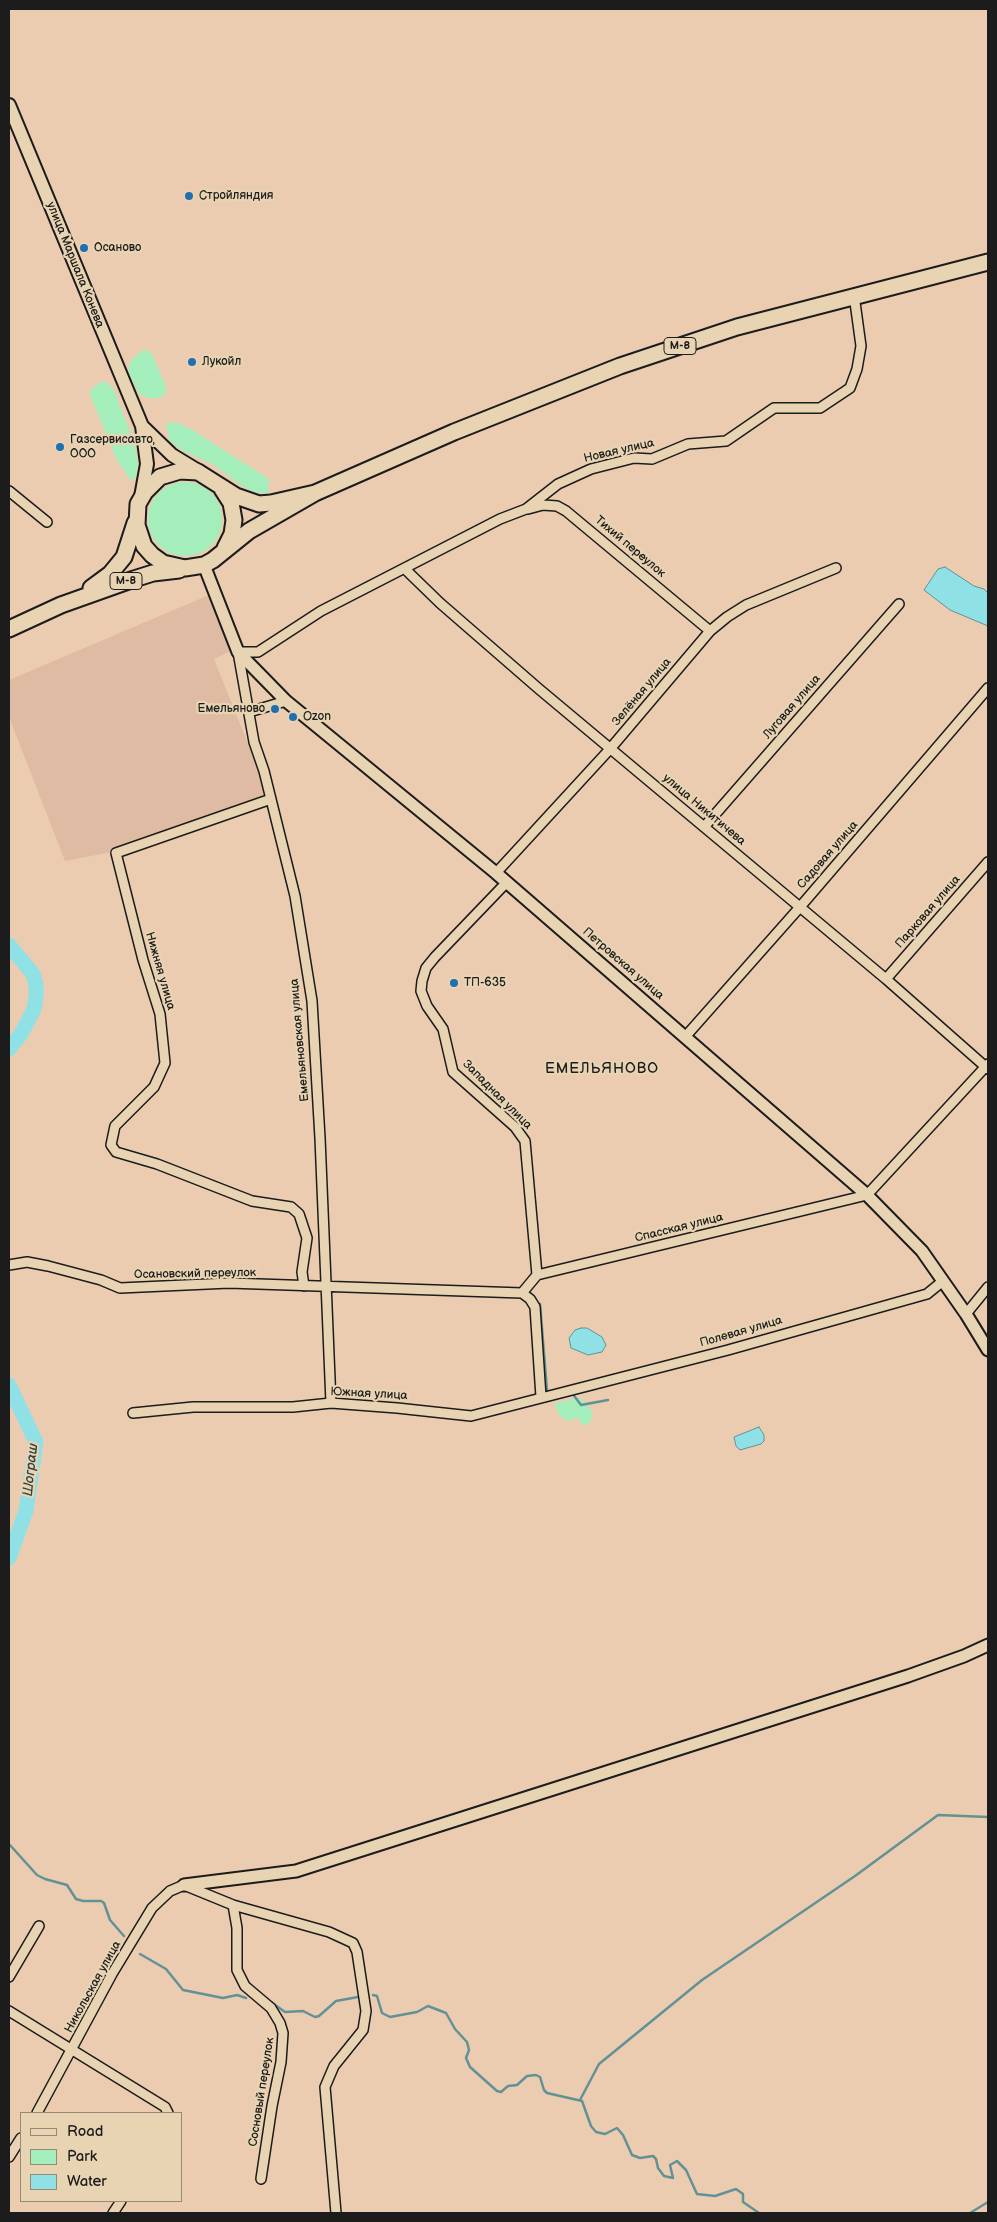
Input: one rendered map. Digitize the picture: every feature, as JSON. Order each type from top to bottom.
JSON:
[{"type":"main road","name":"улица Маршала Конева","points":[[9,105],[142,426]]},
{"type":"main road","name":"М-8","points":[[9,628],[144,575],[204,564],[249,531],[315,493],[454,432],[620,366],[737,326],[988,262]]},
{"type":"main road","points":[[142,426],[172,455],[206,476]]},
{"type":"main road","points":[[140,498],[148,464],[142,426]]},
{"type":"main road","name":"М-8","points":[[61,606],[101,581],[118,566],[127,551],[140,498],[154,482],[166,474],[190,471],[206,476],[244,499],[265,504],[315,493]]},
{"type":"main road","name":"М-8","points":[[136,516],[141,539],[152,555],[163,563],[176,567],[204,564],[228,543],[234,520],[232,503],[219,485]]},
{"type":"street","name":"Новая улица","points":[[238,652],[258,652],[321,611],[500,519],[526,509],[558,484],[591,469],[634,458],[652,459],[688,444],[726,441],[774,408],[820,408],[850,388],[856,369],[861,346],[854,295]]},
{"type":"street","points":[[9,491],[47,522]]},
{"type":"street","name":"Тихий переулок","points":[[526,509],[543,505],[557,506],[566,511],[710,631]]},
{"type":"street","name":"Петровская улица","points":[[204,564],[238,652],[286,700],[507,882],[867,1196],[922,1251],[966,1314],[988,1350]]},
{"type":"street","name":"Зелёная улица","points":[[496,873],[610,748],[710,631],[746,605],[836,568]]},
{"type":"street","name":"улица Никитичева","points":[[405,569],[440,604],[886,979],[987,1067]]},
{"type":"street","name":"Луговая улица","points":[[704,827],[899,604]]},
{"type":"street","name":"Емельяновская улица","points":[[238,652],[254,742],[271,799],[295,896],[312,1001],[320,1138],[331,1403]]},
{"type":"street","name":"Садовая улица","points":[[685,1037],[800,907],[988,688]]},
{"type":"street","points":[[249,712],[286,700]]},
{"type":"street","name":"Нижняя улица","points":[[271,799],[116,853],[143,960],[160,1014],[165,1063],[154,1087],[115,1126],[112,1145],[116,1152],[157,1164],[252,1201],[291,1207],[299,1214],[307,1238],[302,1272],[304,1286]]},
{"type":"street","name":"Парковая улица","points":[[886,979],[988,862]]},
{"type":"street","name":"Западная улица","points":[[507,882],[435,956],[426,968],[421,991],[427,1006],[443,1029],[453,1072],[515,1127],[525,1140],[536,1276]]},
{"type":"street","points":[[867,1196],[987,1067]]},
{"type":"street","name":"Спасская улица","points":[[536,1276],[867,1196]]},
{"type":"street","name":"Осановский переулок","points":[[9,1265],[27,1262],[48,1266],[101,1280],[120,1288],[229,1283],[325,1287]]},
{"type":"street","points":[[522,1293],[536,1276]]},
{"type":"street","name":"Полевая улица","points":[[541,1397],[728,1350],[927,1294],[943,1281]]},
{"type":"street","points":[[325,1287],[522,1293],[530,1299],[535,1307],[541,1397]]},
{"type":"street","points":[[966,1314],[988,1287]]},
{"type":"street","name":"Южная улица","points":[[133,1412],[194,1407],[293,1407],[331,1403],[471,1416],[541,1397]]},
{"type":"street","points":[[184,1884],[296,1871],[908,1676],[964,1656],[988,1645]]},
{"type":"street","points":[[184,1884],[233,1905],[329,1932],[353,1943],[357,1952],[366,2011],[363,2030],[334,2066],[325,2087],[336,2213]]},
{"type":"street","name":"Никольская улица","points":[[38,2112],[73,2050],[112,1974],[152,1908],[170,1891],[184,1884]]},
{"type":"street","name":"Сосновый переулок","points":[[233,1905],[237,1928],[238,1970],[245,1986],[271,2008],[280,2023],[283,2033],[281,2062],[261,2179]]},
{"type":"street","points":[[9,1977],[39,1926]]},
{"type":"street","points":[[9,2011],[165,2107],[168,2112]]},
{"type":"street","points":[[9,2157],[20,2140]]},
{"type":"street","points":[[113,2213],[120,2202]]},
{"type":"shaded area","points":[[209,595],[233,650],[214,659],[268,794],[107,853],[65,861],[9,717],[9,680]]},
{"type":"green space","points":[[143,350],[150,351],[152,354],[166,387],[166,394],[159,398],[148,398],[139,394],[128,371],[131,360]]},
{"type":"green space","points":[[101,382],[106,382],[113,388],[134,442],[138,463],[136,476],[131,481],[116,458],[90,395],[90,390]]},
{"type":"green space","points":[[166,423],[178,423],[189,428],[269,479],[268,493],[258,493],[245,488],[214,465],[181,450],[169,440]]},
{"type":"green space","points":[[178,482],[192,482],[206,488],[216,498],[222,512],[220,533],[206,550],[192,556],[178,556],[164,550],[154,540],[148,526],[148,512],[154,498],[164,488]]},
{"type":"green space","points":[[581,1398],[591,1409],[592,1419],[588,1424],[582,1425],[578,1417],[569,1421],[560,1416],[555,1403]]},
{"type":"water","points":[[945,567],[988,593],[988,626],[950,610],[924,590],[938,569]]},
{"type":"water","points":[[587,1328],[602,1337],[606,1345],[602,1352],[588,1355],[571,1348],[569,1338],[575,1330]]},
{"type":"water","points":[[759,1427],[764,1435],[764,1441],[761,1444],[740,1450],[736,1446],[734,1437]]},
{"type":"waterway","points":[[9,945],[33,974],[36,985],[34,1009],[21,1034],[9,1049]]},
{"type":"waterway","points":[[540,1304],[547,1390]]},
{"type":"waterway","name":"Шограш","points":[[9,1385],[36,1442],[26,1511],[9,1558]]},
{"type":"waterway","points":[[572,1393],[581,1405],[608,1400]]},
{"type":"waterway","points":[[580,2100],[599,2064],[702,1980],[855,1876],[938,1815],[988,1817]]},
{"type":"waterway","points":[[9,1844],[37,1875],[67,1885],[76,1899],[101,1901],[104,1903],[110,1920],[124,1936]]},
{"type":"waterway","points":[[140,1954],[166,1969],[183,1990],[223,1998],[237,1995],[246,1998]]},
{"type":"waterway","points":[[373,1995],[377,1996],[382,2013],[390,2017],[417,2012],[428,2006],[446,2013],[455,2029],[467,2042],[469,2050],[466,2058],[470,2067],[497,2091],[501,2092],[508,2086],[517,2085],[527,2076],[536,2075],[540,2077],[544,2090],[547,2093],[582,2101],[591,2126],[596,2132],[605,2134],[617,2128],[623,2135],[632,2155],[640,2158],[653,2156],[664,2176],[673,2178],[670,2165],[677,2161],[686,2170],[697,2194],[715,2196],[736,2189],[743,2194],[743,2202],[759,2213]]},
{"type":"waterway","points":[[271,2002],[285,2012],[303,2011],[315,2017],[319,2016],[336,2001],[358,1997]]},
{"type":"waterway","points":[[970,2213],[988,2202]]},
{"type":"place","name":"Стройляндия","points":[[189,196]]},
{"type":"place","name":"Осаново","points":[[84,248]]},
{"type":"place","name":"Лукойл","points":[[192,362]]},
{"type":"place","name":"Газсервисавто, ООО","points":[[60,447]]},
{"type":"place","name":"Емельяново","points":[[275,709]]},
{"type":"place","name":"Ozon","points":[[293,717]]},
{"type":"place","name":"ТП-635","points":[[454,983]]},
{"type":"district","name":"ЕМЕЛЬЯНОВО","points":[[602,1069]]}]
